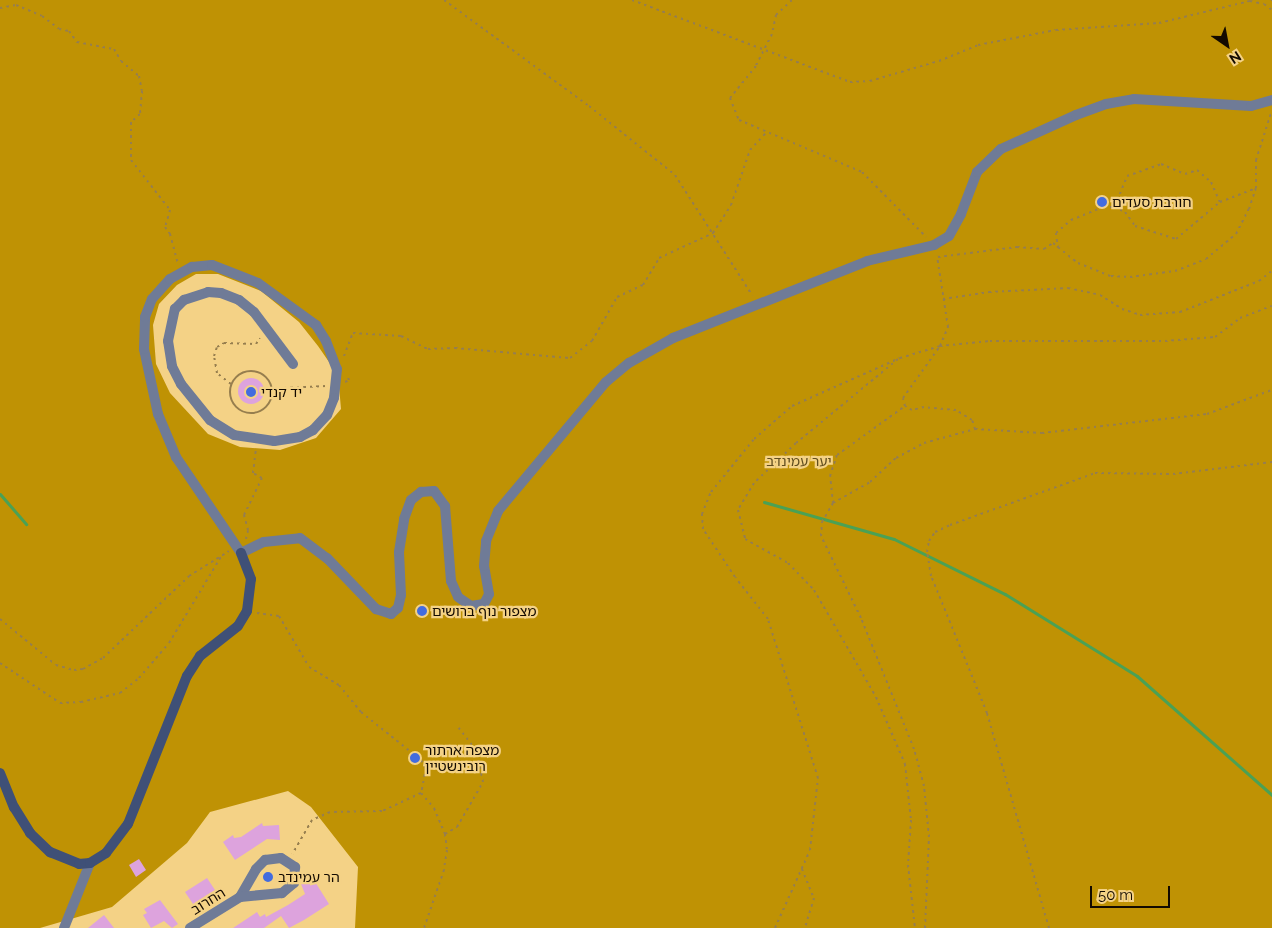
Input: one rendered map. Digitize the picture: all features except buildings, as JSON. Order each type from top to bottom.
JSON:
[{"type":"main road","points":[[0,773],[14,807],[30,833],[50,852],[66,860],[90,863],[106,853],[128,824],[192,666],[211,646],[238,626],[248,611],[251,579],[240,550]]},
{"type":"street","points":[[293,364],[266,328],[238,300],[221,292],[208,292],[184,300],[175,310],[169,328],[172,366],[196,404],[210,420],[234,435],[257,440],[300,437],[313,430],[327,415],[337,385],[334,356],[316,325],[284,299],[258,283],[222,267],[192,267],[170,280],[152,299],[145,317],[144,349],[158,414],[176,457],[240,550],[264,542],[300,538],[327,558],[376,609],[391,614],[398,608],[401,595],[399,552],[404,519],[411,500],[421,492],[434,491],[445,506],[451,581],[458,597],[471,606],[484,604],[489,594],[484,566],[486,541],[498,511],[606,382],[629,363],[673,338],[757,303],[867,261],[934,245],[948,236],[962,214],[977,172],[1001,149],[1076,115],[1106,104],[1134,99],[1251,106],[1272,100]]},
{"type":"street","name":"החרוב","points":[[190,928],[240,897],[263,862],[274,858],[288,861],[296,874],[288,890],[273,896],[240,897]]},
{"type":"street","points":[[64,928],[90,863]]},
{"type":"path","points":[[444,0],[588,106],[675,175],[714,233],[757,303]]},
{"type":"path","points":[[632,0],[763,51],[850,82],[870,81],[939,61],[978,45],[1056,30],[1159,23],[1250,1],[1264,4],[1272,10]]},
{"type":"path","points":[[792,0],[776,15],[756,66],[730,98],[739,120],[862,172],[934,245],[948,326],[940,346],[903,398],[906,406],[912,410],[924,406],[956,410],[972,420],[975,429]]},
{"type":"path","points":[[0,8],[16,5],[42,16],[59,29],[69,31],[77,42],[114,49],[121,61],[139,76],[142,91],[140,114],[131,122],[131,160],[170,210],[165,227],[170,234],[178,262]]},
{"type":"path","points":[[937,257],[1017,247],[1044,249],[1053,243],[1078,263],[1111,276],[1130,277],[1175,271],[1206,259],[1227,244],[1249,209],[1256,188],[1256,160],[1272,110]]},
{"type":"path","points":[[342,360],[353,334],[402,336],[428,349],[512,351],[570,358],[592,340],[617,297],[643,285],[659,258],[714,233],[731,205],[750,150],[766,133]]},
{"type":"path","points":[[1114,207],[1127,176],[1161,164],[1185,174],[1197,170],[1211,182],[1220,202]]},
{"type":"path","points":[[1058,248],[1056,233],[1071,220],[1104,207],[1114,207],[1125,212],[1135,226],[1176,239],[1220,202],[1256,188]]},
{"type":"path","points":[[942,299],[989,292],[1068,288],[1100,295],[1122,309],[1140,315],[1180,312],[1259,281],[1272,271]]},
{"type":"path","points":[[775,928],[810,850],[818,778],[768,619],[719,554],[703,529],[702,514],[710,492],[754,439],[792,406],[900,358],[940,346],[990,341],[1165,341],[1215,336],[1240,318],[1272,306]]},
{"type":"path","points":[[231,384],[217,373],[214,356],[217,347],[224,343],[256,344],[266,328]]},
{"type":"path","points":[[900,358],[796,443],[754,483],[738,510],[745,539],[788,563],[814,590],[876,697],[905,764],[911,820],[908,865],[915,928]]},
{"type":"path","points":[[271,399],[267,378],[255,371],[240,373],[231,384],[233,404],[243,412],[263,410],[271,399],[284,388],[337,385],[349,380],[344,367]]},
{"type":"path","points":[[925,928],[929,837],[924,786],[894,694],[821,536],[822,522],[833,503],[870,482],[896,458],[917,446],[975,429],[1042,433],[1207,414],[1272,390]]},
{"type":"path","points":[[833,503],[830,476],[838,455],[906,406]]},
{"type":"path","points":[[247,535],[248,530],[244,515],[262,478],[253,473],[257,440]]},
{"type":"path","points":[[1049,928],[987,713],[931,576],[927,552],[929,541],[935,532],[950,525],[1095,473],[1173,474],[1262,466],[1272,462]]},
{"type":"path","points":[[0,619],[56,665],[74,670],[83,669],[103,658],[189,576],[222,555],[240,550]]},
{"type":"path","points":[[0,663],[60,703],[81,702],[120,692],[139,678],[169,643],[222,555]]},
{"type":"path","points":[[248,611],[279,616],[309,667],[339,685],[360,712],[421,760],[426,768],[421,793]]},
{"type":"path","points":[[445,834],[457,827],[484,782],[476,750],[458,727]]},
{"type":"path","points":[[421,793],[434,808],[445,834],[444,870],[424,928]]},
{"type":"path","points":[[288,861],[312,820],[330,812],[382,812],[421,793]]},
{"type":"path","points":[[802,869],[814,898],[805,928]]},
{"type":"green space","name":"יער עמינדב","points":[[0,0],[1272,0],[1272,928],[355,928],[358,867],[311,807],[288,791],[210,812],[187,843],[112,907],[40,928],[0,928]],"holes":[[[196,274],[218,274],[261,291],[299,322],[338,375],[341,409],[316,438],[280,450],[240,447],[208,434],[170,393],[156,364],[153,325],[159,304],[177,285]]]},
{"type":"waterway","points":[[0,494],[26,524]]},
{"type":"waterway","points":[[764,502],[894,539],[1005,594],[1137,676],[1272,795]]},
{"type":"place","name":"חורבת סעדים","points":[[1102,202]]},
{"type":"place","name":"יד קנדי","points":[[251,392]]},
{"type":"place","name":"מצפור נוף ברושים","points":[[422,611]]},
{"type":"place","name":"מצפה ארתור רובינשטיין","points":[[415,758]]},
{"type":"place","name":"הר עמינדב","points":[[268,877]]}]
